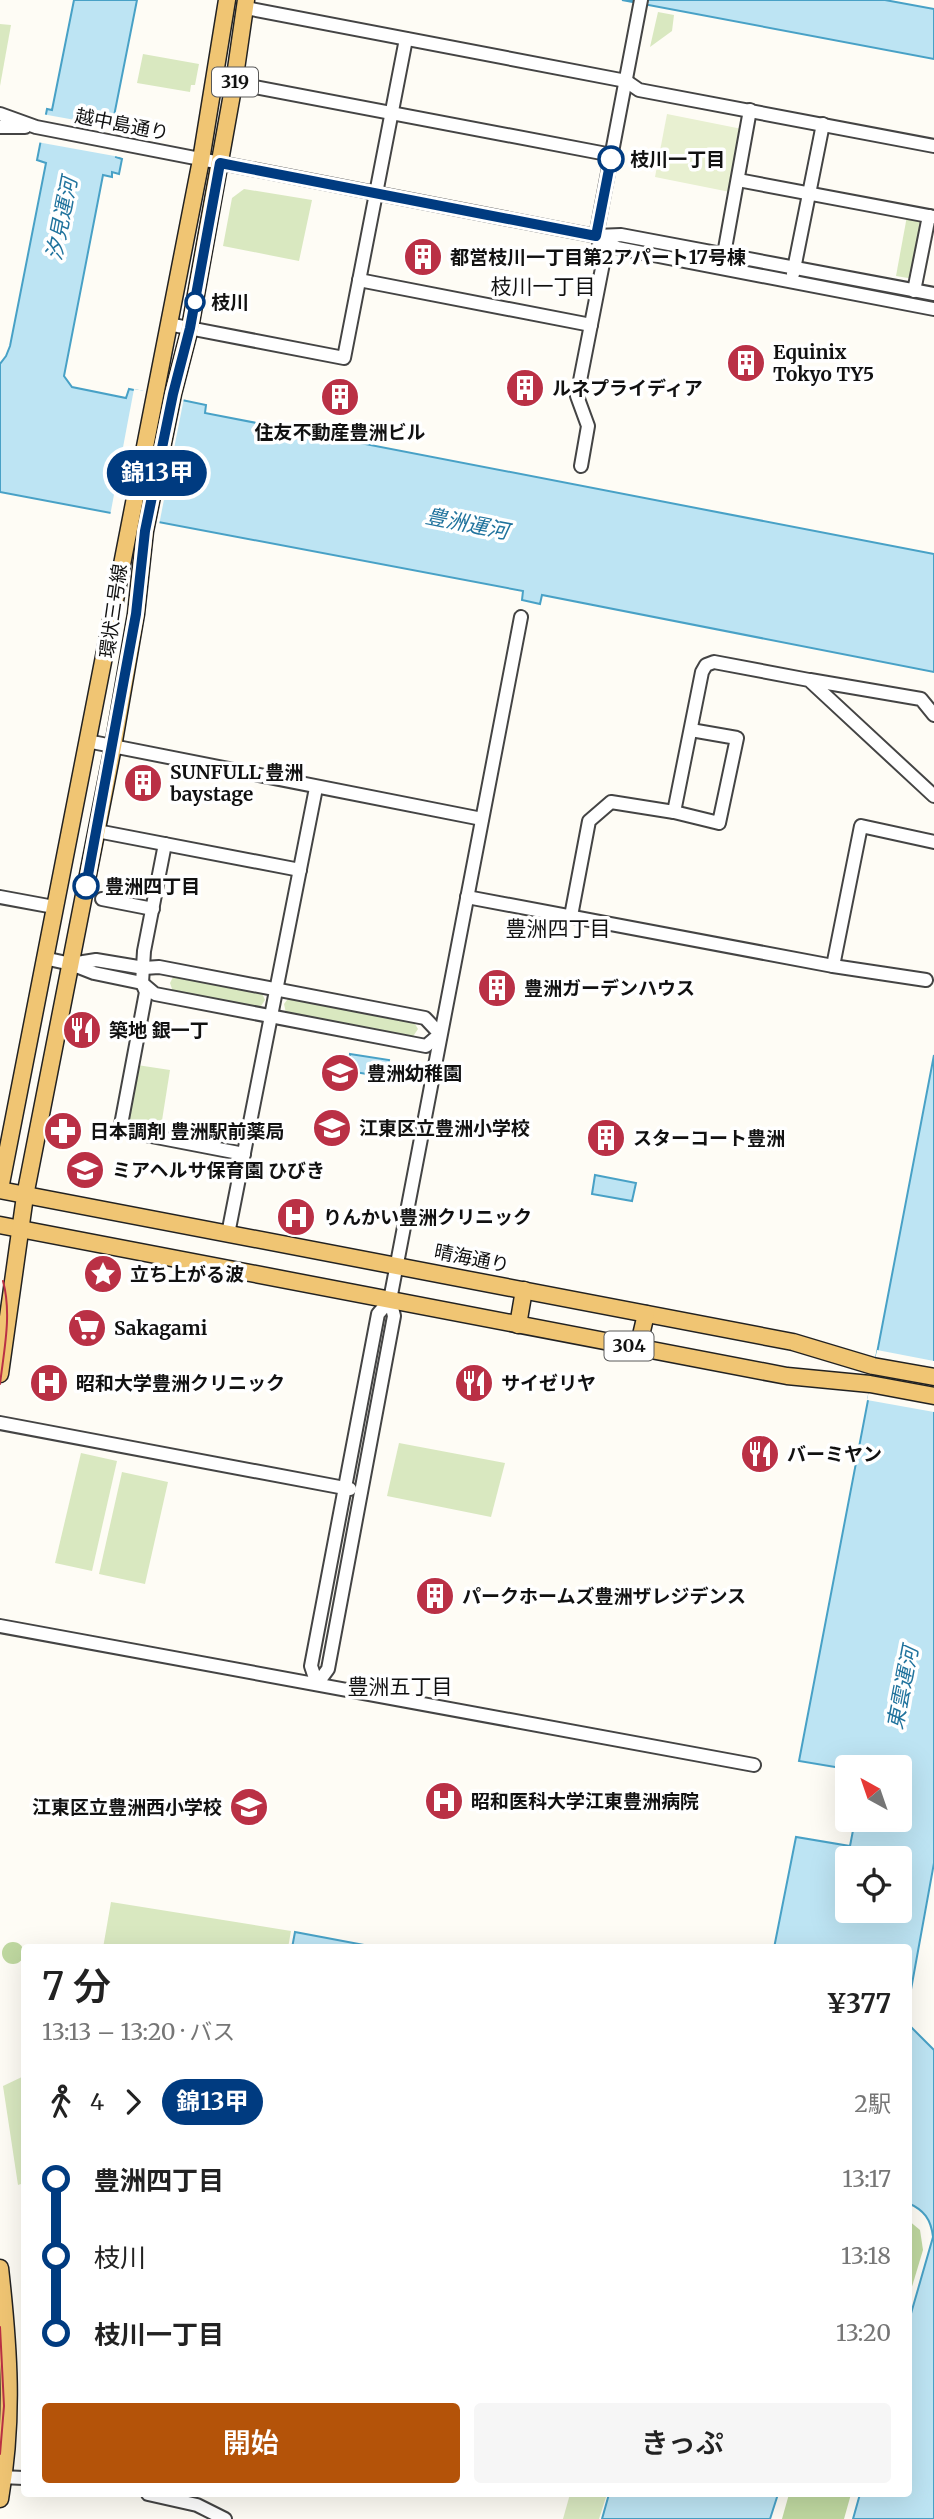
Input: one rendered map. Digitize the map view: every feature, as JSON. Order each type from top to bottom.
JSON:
[{"type":"main road","name":"環状三号線","points":[[0,1189],[201,160],[227,0]]},
{"type":"main road","name":"環状三号線","points":[[0,1374],[25,1196],[113,747],[136,614],[145,531],[173,394],[190,328],[246,4]]},
{"type":"main road","name":"晴海通り","points":[[0,1189],[25,1196],[793,1342],[873,1366],[934,1377]]},
{"type":"main road","name":"304","points":[[0,1225],[787,1376],[870,1384],[934,1396]]},
{"type":"main road","points":[[518,1325],[524,1290]]},
{"type":"main road","points":[[638,1348],[646,1314]]},
{"type":"main road","points":[[0,2268],[10,2358],[9,2413],[0,2499]]},
{"type":"street","points":[[246,4],[406,39],[626,81],[639,90],[934,146]]},
{"type":"street","points":[[581,467],[588,426],[577,396],[605,253],[596,236],[640,4]]},
{"type":"street","points":[[168,324],[344,358],[406,39]]},
{"type":"street","points":[[234,83],[612,155]]},
{"type":"street","points":[[724,254],[750,110]]},
{"type":"street","name":"越中島通り","points":[[0,114],[36,127],[596,236]]},
{"type":"street","points":[[791,281],[823,124]]},
{"type":"street","name":"越中島通り","points":[[0,127],[36,127]]},
{"type":"street","points":[[738,180],[932,217],[915,291]]},
{"type":"street","points":[[596,236],[621,234],[934,295]]},
{"type":"street","points":[[596,236],[617,248],[934,309]]},
{"type":"street","points":[[359,280],[591,325]]},
{"type":"street","points":[[317,1684],[328,1669],[394,1316],[390,1300],[521,617]]},
{"type":"street","points":[[674,812],[702,672],[706,664],[714,662],[921,699],[934,715]]},
{"type":"street","points":[[810,680],[934,796]]},
{"type":"street","points":[[571,915],[589,821],[611,802],[674,812],[719,823],[737,738],[691,730]]},
{"type":"street","points":[[87,741],[482,819]]},
{"type":"street","points":[[229,1234],[316,788]]},
{"type":"street","points":[[833,966],[861,826],[934,842]]},
{"type":"street","points":[[97,831],[300,870]]},
{"type":"street","points":[[165,844],[144,951],[142,982],[146,992],[120,1130],[244,1154]]},
{"type":"street","points":[[0,897],[54,907]]},
{"type":"street","points":[[467,897],[833,966],[926,980]]},
{"type":"street","points":[[102,899],[153,909]]},
{"type":"street","points":[[44,958],[94,973],[142,982],[155,994],[426,1046],[440,1034]]},
{"type":"street","points":[[71,964],[96,960],[144,968],[159,967],[276,989],[425,1018],[440,1034]]},
{"type":"street","points":[[317,1684],[311,1666],[343,1488],[378,1314],[390,1300]]},
{"type":"street","points":[[0,1423],[361,1491]]},
{"type":"street","points":[[0,1626],[754,1765]]},
{"type":"street","points":[[2,2478],[21,2478]]},
{"type":"street","points":[[161,2497],[197,2505],[225,2519]]},
{"type":"green space","points":[[658,12],[674,15],[672,31],[650,47]]},
{"type":"green space","points":[[0,24],[11,25],[0,86]]},
{"type":"green space","points":[[143,54],[199,64],[195,85],[191,85],[190,92],[137,83]]},
{"type":"green space","points":[[667,114],[742,129],[730,192],[655,177]]},
{"type":"green space","points":[[244,189],[312,200],[299,261],[223,246],[232,198]]},
{"type":"green space","points":[[907,216],[925,220],[914,279],[896,276]]},
{"type":"green space","points":[[180,974],[261,991],[265,1000],[259,1009],[173,992],[170,983],[173,977]]},
{"type":"green space","points":[[290,996],[412,1019],[418,1029],[412,1038],[286,1013],[284,1004]]},
{"type":"green space","points":[[137,1065],[170,1070],[160,1133],[129,1127],[126,1124]]},
{"type":"green space","points":[[399,1443],[505,1463],[491,1517],[387,1496]]},
{"type":"green space","points":[[81,1453],[117,1461],[92,1571],[55,1563]]},
{"type":"green space","points":[[122,1472],[168,1482],[145,1584],[99,1574]]},
{"type":"green space","points":[[111,1902],[291,1931],[289,1944],[104,1944]]},
{"type":"green space","points":[[5,1945],[21,1945],[21,1961],[13,1964],[5,1961],[2,1953]]},
{"type":"green space","points":[[21,2077],[21,2184],[18,2185],[3,2086]]},
{"type":"green space","points":[[912,2223],[920,2230],[923,2250],[912,2287]]},
{"type":"green space","points":[[569,2497],[606,2497],[599,2519],[563,2519]]},
{"type":"green space","points":[[788,2497],[850,2497],[844,2519],[782,2519]]},
{"type":"water","points":[[74,0],[137,0],[114,116],[124,118],[116,157],[122,159],[119,174],[112,172],[112,177],[103,175],[64,376],[72,387],[126,398],[129,389],[206,405],[205,413],[934,554],[934,672],[542,595],[540,604],[522,600],[523,591],[0,492],[0,364],[10,346],[46,163],[37,160],[47,109],[52,110]]},
{"type":"water","points":[[622,0],[885,0],[934,9],[934,59]]},
{"type":"water","points":[[350,1054],[389,1060],[386,1077],[348,1071]]},
{"type":"water","name":"東雲運河","points":[[934,1055],[934,1863],[912,1984],[912,1944],[775,1944],[796,1837],[850,1846],[853,1832],[912,1832],[912,1755],[835,1755],[835,1767],[799,1761]]},
{"type":"water","points":[[595,1175],[636,1183],[632,1201],[592,1194]]},
{"type":"water","points":[[295,1932],[359,1944],[293,1944]]},
{"type":"water","points":[[912,2028],[934,2050],[934,2519],[853,2519],[859,2497],[912,2497],[912,2310],[933,2237],[931,2225],[912,2205]]},
{"type":"water","points":[[608,2497],[777,2497],[770,2519],[602,2519]]},
{"type":"pier","points":[[42,114],[125,129],[120,157],[37,142]]},
{"type":"pier","points":[[134,389],[184,398],[159,525],[110,516]]},
{"type":"pier","points":[[877,1350],[934,1361],[934,1412],[867,1400]]},
{"type":"tram line","points":[[0,1384],[7,1319],[3,1281]]},
{"type":"tram line","points":[[0,2327],[4,2406],[0,2454]]},
{"type":"bus line","name":"錦13甲","points":[[86,886],[136,614],[145,531],[173,394],[190,328],[220,163],[596,236],[611,159]]},
{"type":"place","name":"枝川一丁目","points":[[611,159]]},
{"type":"place","name":"都営枝川一丁目第2アパート17号棟","points":[[423,257]]},
{"type":"place","name":"枝川","points":[[195,302]]},
{"type":"place","name":"Equinix Tokyo TY5","points":[[746,363]]},
{"type":"place","name":"ルネプライディア","points":[[525,388]]},
{"type":"place","name":"住友不動産豊洲ビル","points":[[340,397]]},
{"type":"place","name":"SUNFULL 豊洲 baystage","points":[[143,783]]},
{"type":"place","name":"豊洲四丁目","points":[[86,886]]},
{"type":"place","name":"豊洲ガーデンハウス","points":[[497,988]]},
{"type":"place","name":"築地 銀一丁","points":[[82,1030]]},
{"type":"place","name":"豊洲幼稚園","points":[[340,1073]]},
{"type":"place","name":"江東区立豊洲小学校","points":[[332,1128]]},
{"type":"place","name":"日本調剤 豊洲駅前薬局","points":[[63,1131]]},
{"type":"place","name":"スターコート豊洲","points":[[606,1138]]},
{"type":"place","name":"ミアヘルサ保育園 ひびき","points":[[85,1170]]},
{"type":"place","name":"りんかい豊洲クリニック","points":[[296,1217]]},
{"type":"place","name":"立ち上がる波","points":[[103,1274]]},
{"type":"place","name":"Sakagami","points":[[87,1328]]},
{"type":"place","name":"昭和大学豊洲クリニック","points":[[49,1383]]},
{"type":"place","name":"サイゼリヤ","points":[[474,1383]]},
{"type":"place","name":"バーミヤン","points":[[760,1454]]},
{"type":"place","name":"パークホームズ豊洲ザレジデンス","points":[[435,1596]]},
{"type":"place","name":"昭和医科大学江東豊洲病院","points":[[444,1801]]},
{"type":"place","name":"江東区立豊洲西小学校","points":[[249,1807]]},
{"type":"district","name":"枝川一丁目","points":[[543,287]]},
{"type":"district","name":"豊洲四丁目","points":[[558,929]]},
{"type":"district","name":"豊洲五丁目","points":[[400,1687]]},
{"type":"water label","name":"汐見運河","points":[[62,219]]},
{"type":"water label","name":"豊洲運河","points":[[467,524]]}]
